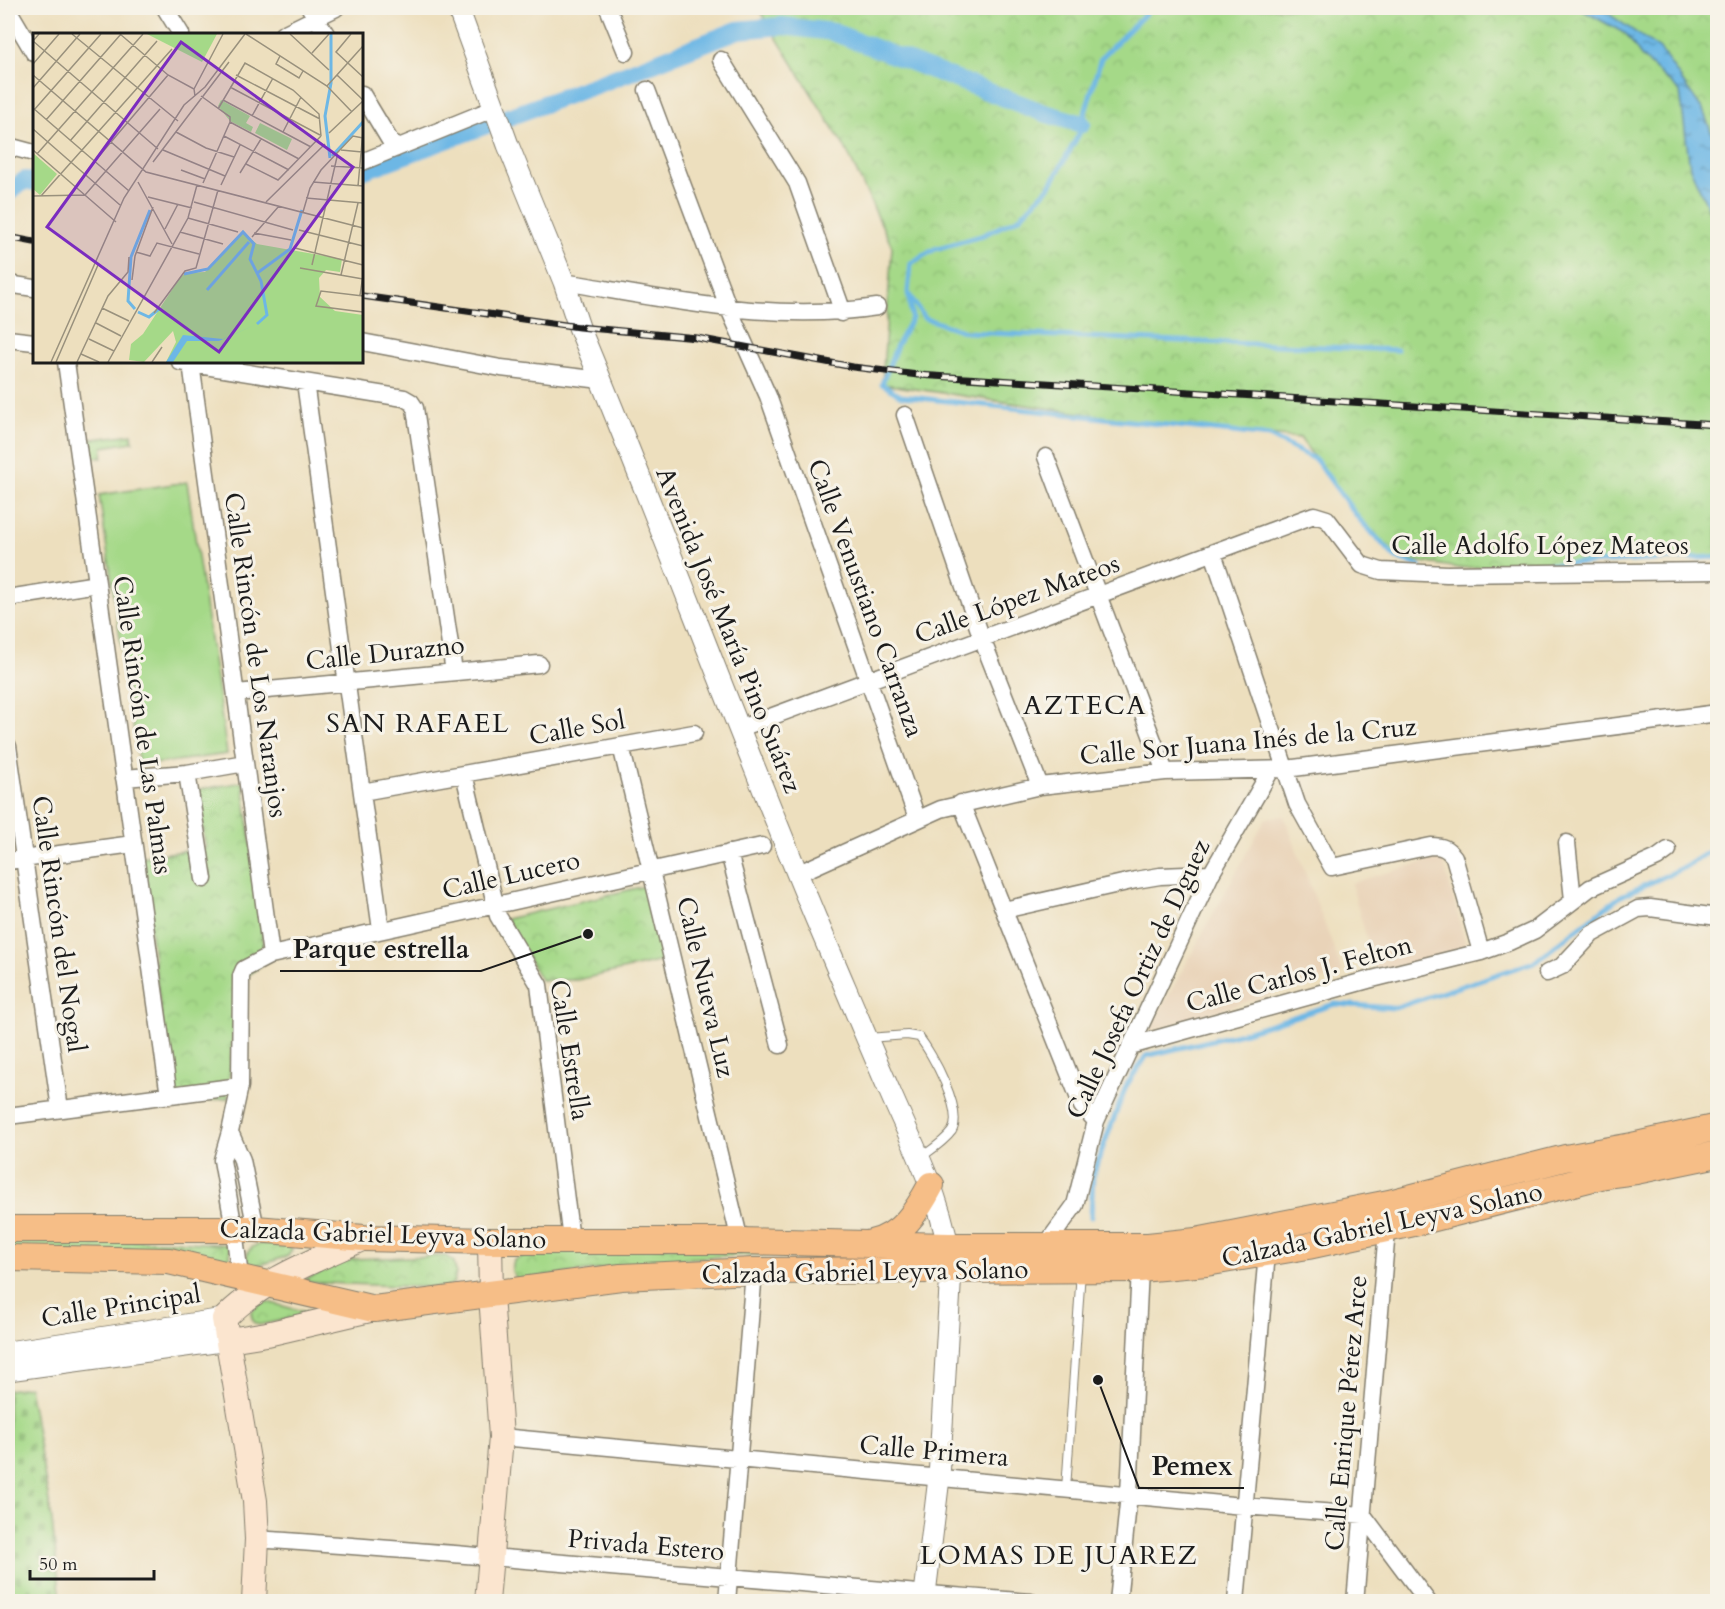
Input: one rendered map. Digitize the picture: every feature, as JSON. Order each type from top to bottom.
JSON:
[{"type":"main road","name":"Calzada Gabriel Leyva Solano","points":[[8,1258],[169,1261],[374,1309],[621,1277],[950,1258],[1046,1245],[1148,1245],[1196,1241],[1389,1203],[1565,1158],[1632,1146],[1718,1126]]},
{"type":"main road","points":[[1632,1146],[1636,1171]]},
{"type":"main road","name":"Calzada Gabriel Leyva Solano","points":[[8,1229],[245,1229],[364,1238],[864,1244],[950,1258],[1081,1270],[1140,1269],[1206,1263],[1267,1253],[1387,1229],[1605,1175],[1718,1154]]},
{"type":"main road","points":[[864,1244],[879,1241],[902,1227],[913,1216],[931,1185]]},
{"type":"main road","name":"Calle Principal","points":[[364,1238],[307,1264],[237,1305],[226,1330],[267,1334],[374,1309]]},
{"type":"main road","points":[[487,1602],[501,1437],[491,1295],[490,1241]]},
{"type":"main road","points":[[226,1330],[255,1501],[257,1539],[254,1602]]},
{"type":"street","points":[[165,8],[180,33]]},
{"type":"street","points":[[284,33],[313,13],[336,8]]},
{"type":"street","name":"Avenida José María Pino Suárez","points":[[458,8],[508,145],[564,282],[579,327],[738,729],[866,1038],[931,1185],[950,1258],[939,1478],[924,1598]]},
{"type":"street","points":[[608,8],[626,52]]},
{"type":"street","points":[[8,9],[33,51]]},
{"type":"street","points":[[313,13],[325,33]]},
{"type":"street","points":[[721,60],[796,183],[840,304],[841,313]]},
{"type":"street","name":"Calle Venustiano Carranza","points":[[647,90],[729,309],[768,396],[917,818]]},
{"type":"street","points":[[363,96],[395,149]]},
{"type":"street","points":[[363,162],[496,112]]},
{"type":"street","points":[[10,146],[33,144]]},
{"type":"street","points":[[10,146],[33,153]]},
{"type":"street","points":[[564,282],[729,309],[841,313],[877,307]]},
{"type":"street","points":[[8,284],[33,288]]},
{"type":"street","points":[[8,339],[33,342]]},
{"type":"street","points":[[363,342],[501,368],[601,380]]},
{"type":"street","name":"Calle Rincón de Las Palmas","points":[[66,363],[169,1096]]},
{"type":"street","name":"Calle Rincón de Los Naranjos","points":[[185,363],[236,693],[271,955]]},
{"type":"street","points":[[191,363],[404,398],[411,402],[414,408],[454,672]]},
{"type":"street","points":[[305,382],[381,930]]},
{"type":"street","points":[[905,415],[982,639],[1040,786]]},
{"type":"street","points":[[1046,457],[1165,772]]},
{"type":"street","name":"Calle López Mateos","points":[[738,729],[1314,515]]},
{"type":"street","name":"Calle Adolfo López Mateos","points":[[1314,515],[1327,519],[1362,565],[1381,571],[1447,574],[1718,571]]},
{"type":"street","points":[[1213,553],[1279,769],[1332,867],[1431,846],[1441,846],[1454,857],[1481,952]]},
{"type":"street","points":[[8,598],[97,584]]},
{"type":"street","name":"Calle Durazno","points":[[236,693],[539,664]]},
{"type":"street","name":"Calle Sor Juana Inés de la Cruz","points":[[797,874],[917,818],[962,803],[1040,786],[1165,772],[1279,769],[1718,713]]},
{"type":"street","name":"Calle Sol","points":[[362,792],[694,733]]},
{"type":"street","name":"Calle Rincón del Nogal","points":[[8,746],[16,860],[60,1109]]},
{"type":"street","name":"Calle Nueva Luz","points":[[621,746],[740,1241]]},
{"type":"street","points":[[124,778],[187,773],[245,763]]},
{"type":"street","name":"Calle Josefa Ortiz de Dguez","points":[[1046,1245],[1075,1205],[1096,1121],[1211,874],[1279,769]]},
{"type":"street","points":[[187,773],[204,879]]},
{"type":"street","name":"Calle Estrella","points":[[464,774],[498,916],[539,985],[571,1240]]},
{"type":"street","points":[[962,803],[1082,1106],[1096,1121]]},
{"type":"street","points":[[1567,843],[1573,900]]},
{"type":"street","points":[[16,860],[134,844]]},
{"type":"street","name":"Calle Lucero","points":[[240,1086],[241,976],[244,969],[251,964],[271,955],[762,846]]},
{"type":"street","name":"Calle Carlos J. Felton","points":[[1130,1046],[1368,980],[1481,952],[1509,942],[1535,930],[1573,900],[1604,880],[1657,858],[1668,850]]},
{"type":"street","points":[[729,853],[780,1045]]},
{"type":"street","points":[[1004,910],[1137,880],[1160,876],[1211,874]]},
{"type":"street","points":[[1547,973],[1562,966],[1598,929],[1638,909],[1650,908],[1718,917]]},
{"type":"street","points":[[8,1116],[240,1086],[230,1132],[242,1160],[245,1229],[240,1276]]},
{"type":"street","name":"Calle Enrique Pérez Arce","points":[[1355,1602],[1389,1203]]},
{"type":"street","points":[[1236,1602],[1267,1253]]},
{"type":"street","points":[[1118,1602],[1129,1494],[1140,1269]]},
{"type":"street","points":[[727,1602],[754,1271]]},
{"type":"street","name":"Calle Principal","points":[[8,1352],[226,1330]]},
{"type":"street","name":"Calle Principal","points":[[8,1370],[226,1330]]},
{"type":"street","name":"Calle Primera","points":[[501,1437],[1243,1506],[1363,1515]]},
{"type":"street","points":[[1363,1515],[1428,1602]]},
{"type":"street","name":"Privada Estero","points":[[257,1539],[491,1556],[924,1598],[1030,1602]]},
{"type":"lane","points":[[866,1038],[908,1035],[919,1037],[929,1049],[940,1071],[951,1098],[953,1129],[942,1142],[919,1158]]},
{"type":"lane","points":[[1066,1489],[1081,1270]]},
{"type":"shaded area","points":[[1284,816],[1343,973],[1149,1031],[1266,818]]},
{"type":"shaded area","points":[[1442,857],[1467,949],[1377,974],[1351,883]]},
{"type":"green space","points":[[758,8],[1717,8],[1717,556],[1459,568],[1396,558],[1359,519],[1300,438],[1176,427],[882,384],[892,247],[846,149]]},
{"type":"green space","points":[[132,434],[133,442],[103,447],[102,458],[90,457],[87,440]]},
{"type":"green space","points":[[187,482],[227,754],[139,766],[99,495]]},
{"type":"green space","points":[[243,782],[266,961],[237,985],[228,1098],[173,1106],[141,857],[206,848],[196,790]]},
{"type":"green space","points":[[650,885],[667,960],[577,980],[541,980],[506,919]]},
{"type":"green space","points":[[8,1239],[172,1241],[229,1245],[231,1264],[8,1251]]},
{"type":"green space","points":[[279,1241],[288,1244],[292,1250],[288,1256],[254,1267],[247,1265],[248,1252],[251,1248]]},
{"type":"green space","points":[[648,1246],[915,1255],[740,1255],[678,1259],[517,1280],[512,1271],[514,1260],[530,1253]]},
{"type":"green space","points":[[446,1256],[454,1262],[456,1273],[454,1282],[447,1288],[300,1282],[349,1259]]},
{"type":"green space","points":[[268,1302],[312,1314],[259,1325],[253,1322],[251,1313],[259,1303]]},
{"type":"green space","points":[[29,1387],[51,1513],[61,1601],[8,1601],[8,1390]]},
{"type":"water","points":[[1578,8],[1600,8],[1660,49],[1703,110],[1717,147],[1717,227],[1690,168],[1680,92],[1641,56],[1626,34]]},
{"type":"waterway","points":[[1151,8],[1101,58],[1079,134],[1050,186],[1019,218],[981,236],[935,249],[911,263],[908,292],[912,318],[897,345],[882,384],[901,396],[1269,436],[1316,460],[1359,519],[1396,558],[1420,566]]},
{"type":"waterway","points":[[363,171],[738,30],[782,26],[833,32],[1044,113],[1082,124]]},
{"type":"waterway","points":[[8,193],[25,180],[33,182]]},
{"type":"waterway","points":[[910,296],[924,318],[966,332],[1397,350]]},
{"type":"waterway","points":[[1539,565],[1718,557]]},
{"type":"waterway","points":[[1091,1217],[1093,1174],[1126,1086],[1146,1056],[1242,1033],[1335,1004],[1395,1008],[1534,962],[1621,896],[1685,867],[1718,846]]},
{"type":"railway","points":[[8,237],[33,242]]},
{"type":"railway","points":[[363,296],[579,327],[697,338],[853,367],[918,375],[1718,425]]},
{"type":"place","name":"Parque estrella","points":[[588,934]]},
{"type":"place","name":"Pemex","points":[[1098,1380]]},
{"type":"district","name":"AZTECA","points":[[1085,705]]},
{"type":"district","name":"SAN RAFAEL","points":[[418,723]]},
{"type":"district","name":"LOMAS DE JUAREZ","points":[[1059,1555]]}]
